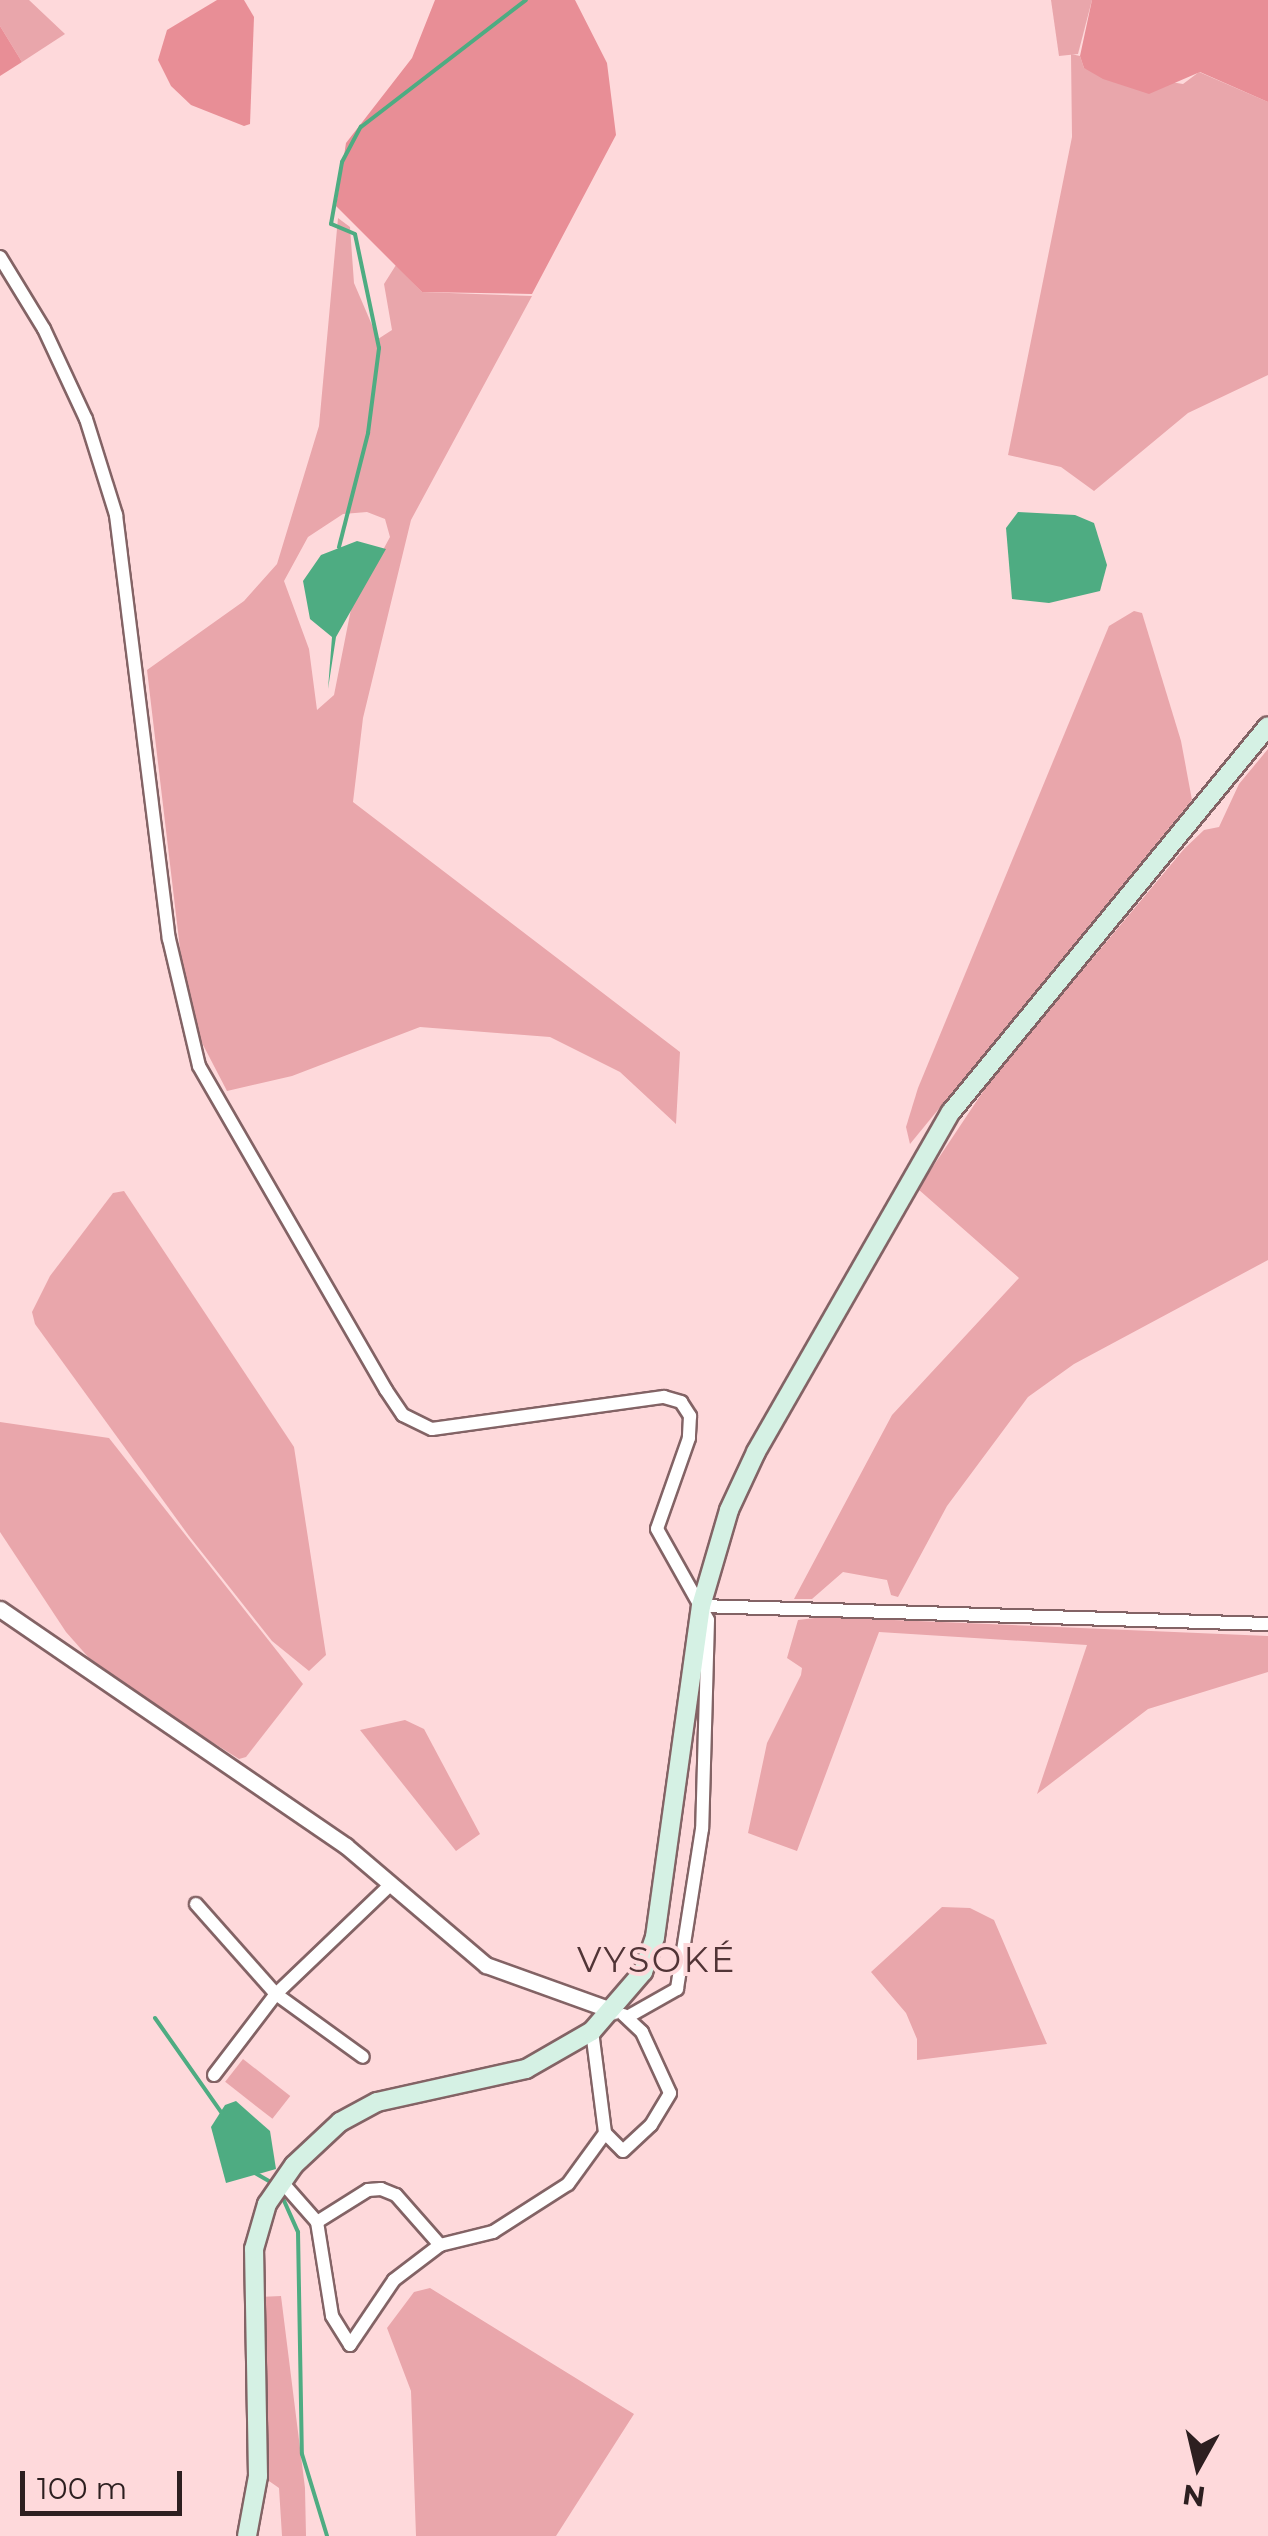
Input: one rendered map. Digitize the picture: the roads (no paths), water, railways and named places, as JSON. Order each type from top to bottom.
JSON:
[{"type":"main road","points":[[247,2536],[258,2476],[254,2249],[281,2181],[323,2134],[377,2102],[526,2070],[621,2014],[644,1972],[654,1937],[701,1606],[729,1510],[756,1452],[912,1171],[951,1112],[1268,726]]},
{"type":"street","points":[[0,257],[44,329],[86,419],[116,516],[169,939],[184,1019],[216,1099],[403,1414],[432,1429],[664,1397],[681,1402],[690,1416],[689,1438],[658,1529],[701,1606],[708,1647],[702,1829],[684,1968],[677,1988],[621,2014]]},
{"type":"street","points":[[701,1606],[1268,1624]]},
{"type":"street","points":[[0,1609],[346,1846],[486,1965],[621,2014],[670,2092],[631,2148],[616,2147],[605,2133],[592,2031]]},
{"type":"street","points":[[214,2075],[276,1994],[390,1884]]},
{"type":"street","points":[[196,1904],[276,1994],[363,2057]]},
{"type":"street","points":[[281,2181],[316,2222],[332,2316],[350,2345],[394,2280],[440,2245],[493,2232],[523,2215],[578,2175],[605,2133]]},
{"type":"street","points":[[316,2222],[368,2190],[382,2189],[396,2195],[440,2245]]},
{"type":"waterway","points":[[339,547],[368,433],[379,348],[355,234],[331,224],[342,162],[361,127],[526,0]]},
{"type":"waterway","points":[[155,2018],[221,2112]]},
{"type":"waterway","points":[[255,2173],[272,2183]]},
{"type":"waterway","points":[[281,2194],[298,2232],[302,2454],[327,2536]]},
{"type":"district","name":"VYSOKÉ","points":[[657,1960]]}]
